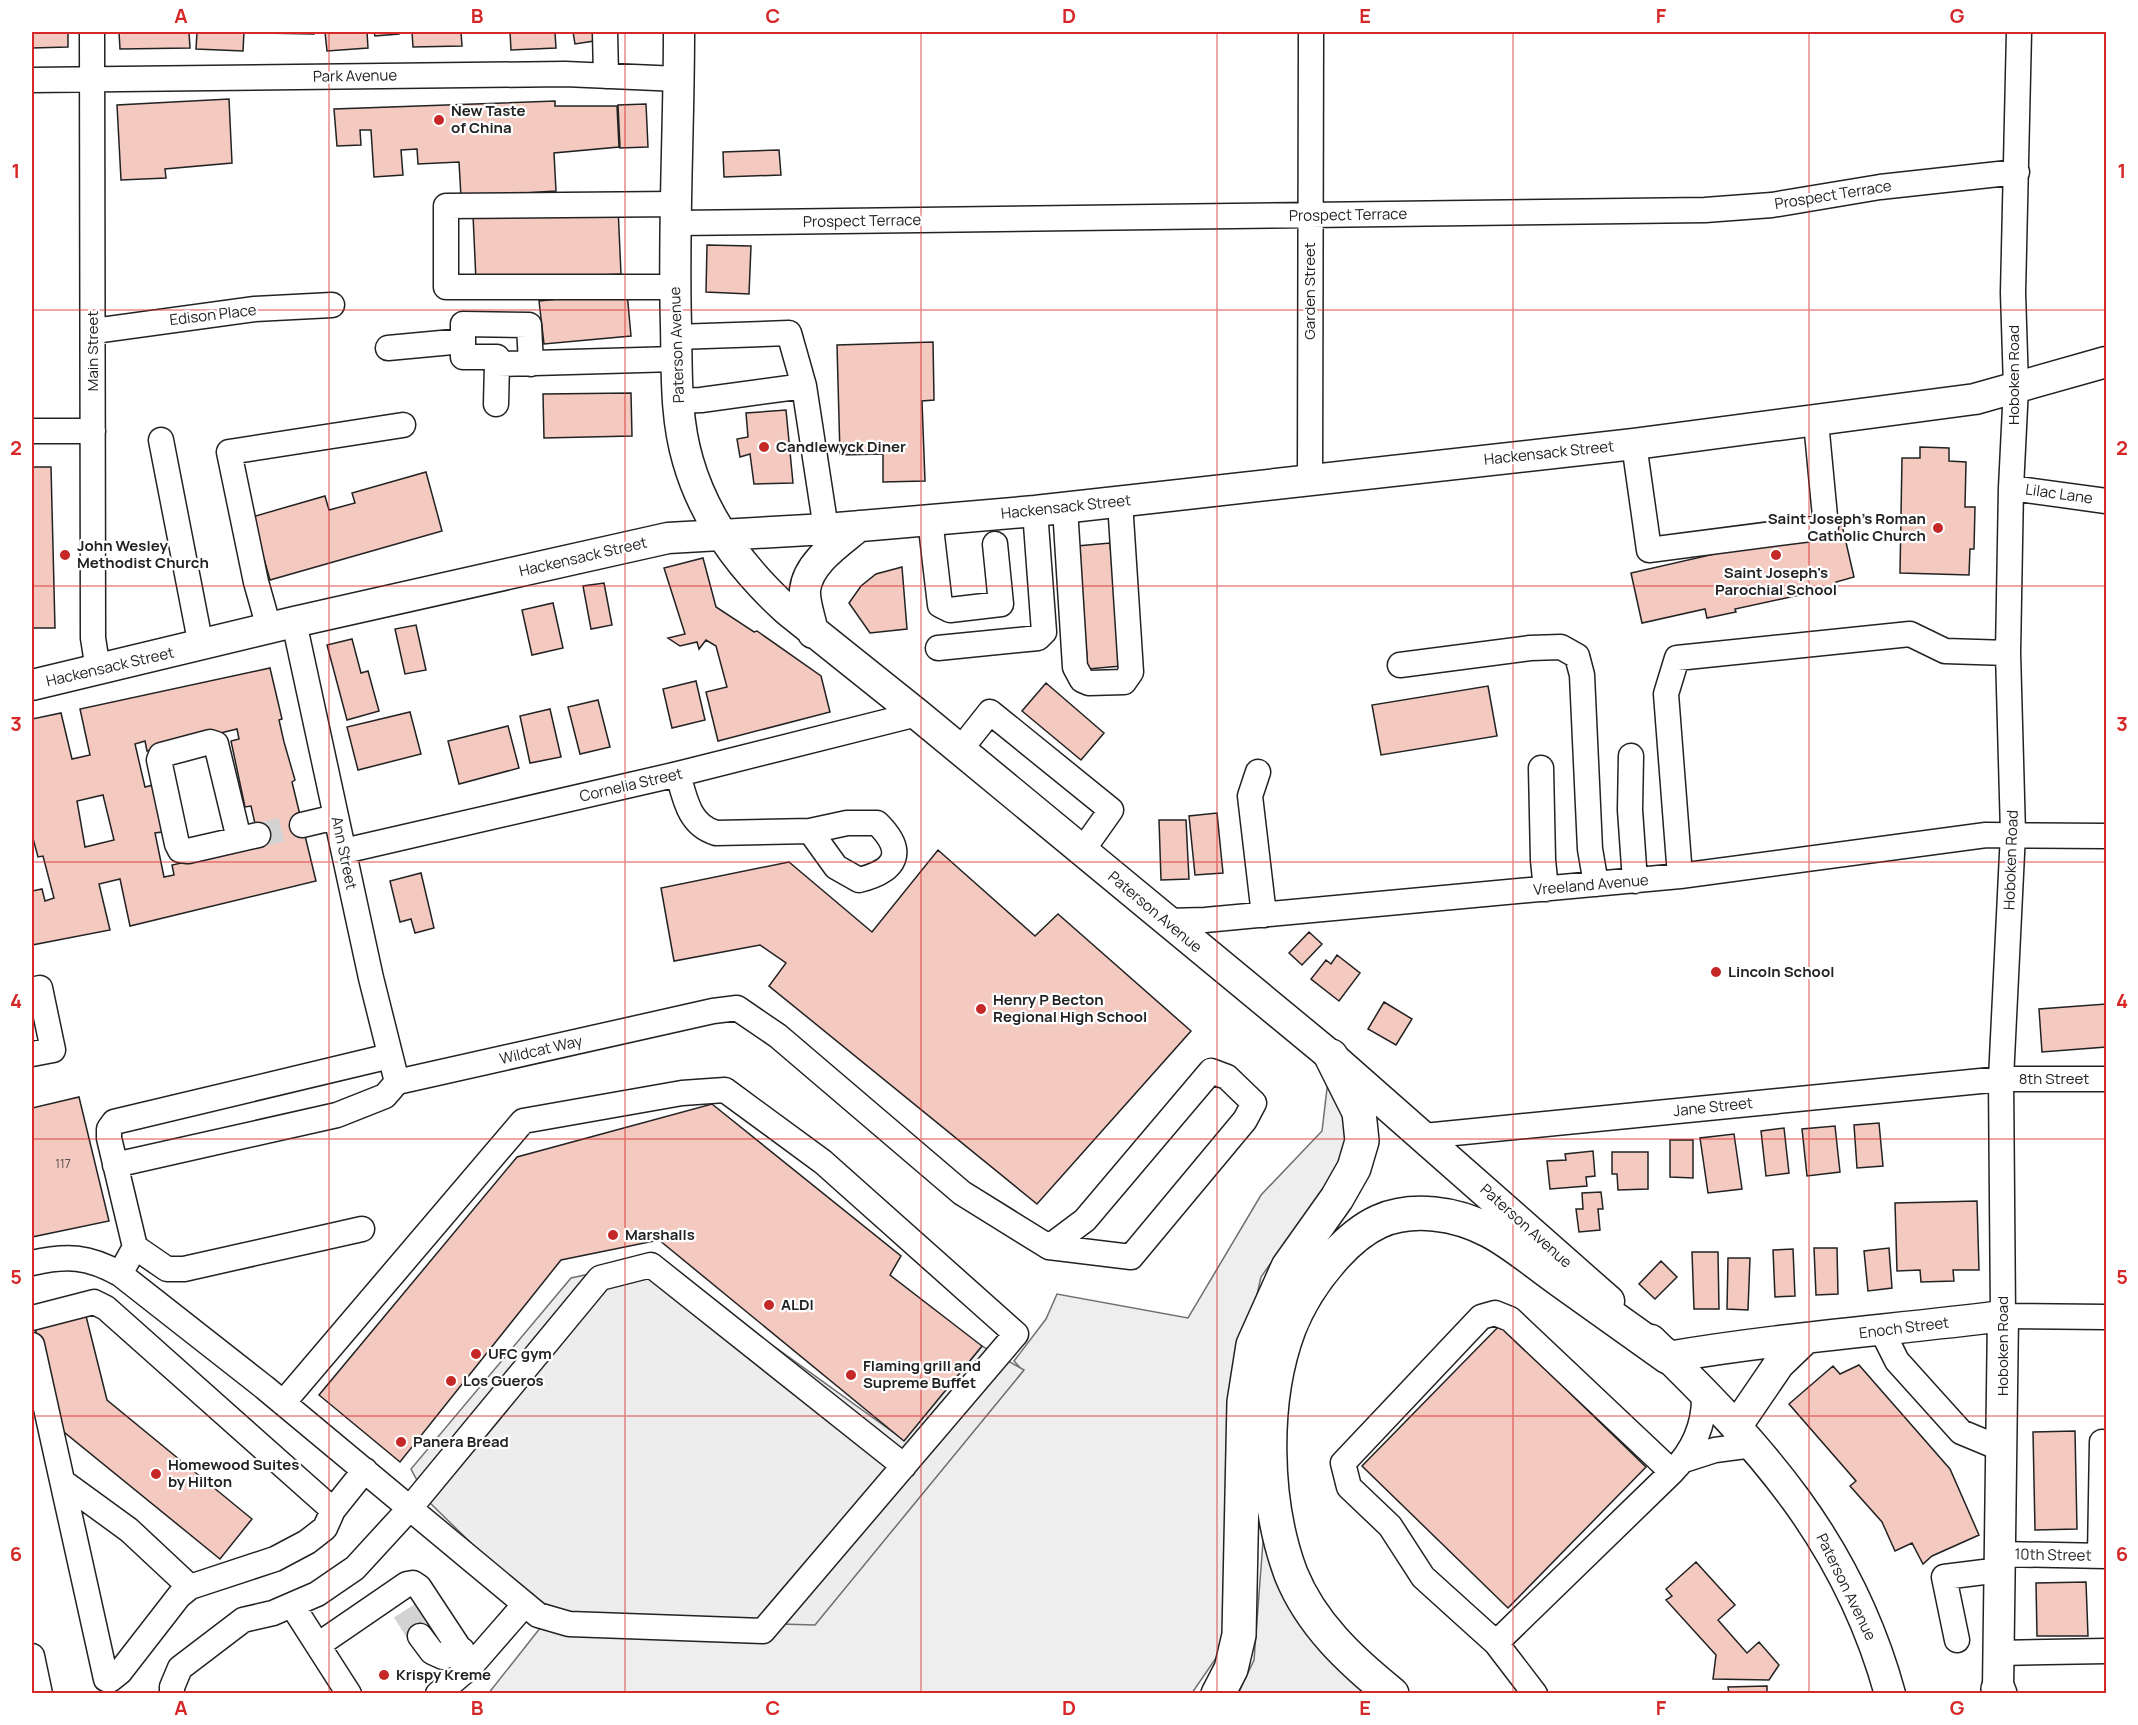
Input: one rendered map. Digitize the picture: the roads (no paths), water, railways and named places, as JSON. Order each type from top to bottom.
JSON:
[{"type":"highway","points":[[1218,1694],[1231,1669],[1239,1635],[1244,1402],[1253,1345],[1288,1267],[1337,1197],[1354,1168],[1362,1141],[1359,1112],[1331,1056]]},
{"type":"highway","points":[[1392,1694],[1354,1663],[1315,1619],[1292,1575],[1276,1529],[1270,1473],[1273,1393],[1289,1328],[1320,1274],[1350,1239],[1391,1214],[1434,1214],[1471,1221],[1506,1238],[1546,1270],[1668,1357]]},
{"type":"main road","name":"Paterson Avenue","points":[[679,32],[675,287],[677,401],[688,461],[703,500],[721,536],[766,591],[813,633],[917,714],[1331,1056],[1566,1261],[1668,1357],[1745,1436],[1792,1492],[1835,1559],[1870,1634],[1890,1694]]},
{"type":"main road","name":"Hackensack Street","points":[[32,685],[281,625],[668,538],[826,529],[1065,508],[1816,422],[1975,399],[2106,362]]},
{"type":"main road","points":[[813,633],[805,590],[814,570],[827,553],[859,526]]},
{"type":"main road","name":"Enoch Street","points":[[1668,1357],[1742,1344],[1804,1340],[2004,1316]]},
{"type":"main road","name":"Hoboken Road","points":[[2003,1692],[1998,1653],[2004,1316]]},
{"type":"main road","points":[[1745,1436],[1779,1364],[1804,1340]]},
{"type":"street","name":"Main Street","points":[[92,32],[93,638],[98,670]]},
{"type":"street","points":[[606,32],[606,76]]},
{"type":"street","name":"Garden Street","points":[[1310,479],[1311,32]]},
{"type":"street","name":"Hoboken Road","points":[[2004,1316],[2001,1079],[2013,833],[2008,653],[2011,488],[2016,387],[2013,293],[2019,32]]},
{"type":"street","name":"Park Avenue","points":[[32,80],[606,76],[679,79]]},
{"type":"street","name":"Prospect Terrace","points":[[675,287],[446,287],[446,206],[676,214],[1310,215],[1705,210],[1772,205],[1880,187],[2017,172]]},
{"type":"street","name":"Edison Place","points":[[94,331],[255,309],[332,305]]},
{"type":"street","points":[[496,404],[497,357],[463,357],[463,324],[530,325],[531,364]]},
{"type":"street","points":[[497,364],[531,364],[789,333],[804,386],[826,529]]},
{"type":"street","points":[[388,348],[463,341]]},
{"type":"street","points":[[677,401],[804,386]]},
{"type":"street","points":[[1634,444],[1649,550],[1826,527],[1816,422]]},
{"type":"street","name":"Ann Street","points":[[398,1082],[390,1056],[336,817],[281,625],[256,582],[229,452],[404,425]]},
{"type":"street","points":[[32,431],[93,431]]},
{"type":"street","points":[[161,440],[201,646]]},
{"type":"street","name":"Lilac Lane","points":[[2011,488],[2106,501]]},
{"type":"street","points":[[1065,508],[1075,667],[1082,680],[1089,683],[1124,682],[1131,672],[1120,502]]},
{"type":"street","points":[[938,648],[1038,638],[1044,632],[1035,511]]},
{"type":"street","points":[[930,519],[940,605],[950,610],[1001,604],[995,544]]},
{"type":"street","points":[[1002,597],[1042,592]]},
{"type":"street","points":[[1680,876],[1666,694],[1677,658],[1910,634],[1945,651],[2008,653]]},
{"type":"street","points":[[1400,665],[1530,648],[1561,647],[1577,656],[1582,675],[1590,849],[1596,884]]},
{"type":"street","points":[[960,750],[990,712],[1111,810],[1082,851]]},
{"type":"street","name":"Cornelia Street","points":[[344,851],[678,774],[917,714]]},
{"type":"street","points":[[210,742],[216,744],[248,837],[180,850],[161,771],[161,755],[210,742]]},
{"type":"street","points":[[1631,756],[1630,810],[1635,881]]},
{"type":"street","points":[[1541,768],[1542,860],[1546,889]]},
{"type":"street","points":[[1258,772],[1250,796],[1264,915]]},
{"type":"street","points":[[678,774],[691,815],[703,829],[716,833],[810,831]]},
{"type":"street","points":[[302,825],[336,817]]},
{"type":"street","name":"Vreeland Avenue","points":[[1167,921],[1264,915],[1635,881],[2013,833],[2106,836]]},
{"type":"street","points":[[32,990],[40,988],[53,1050],[32,1054]]},
{"type":"street","name":"Wildcat Way","points":[[398,1082],[737,1008],[778,1036],[962,1193],[1049,1247]]},
{"type":"street","points":[[362,1229],[200,1266],[167,1269],[135,1247],[115,1165],[109,1129],[114,1122],[123,1118],[390,1056]]},
{"type":"street","points":[[1211,1071],[1227,1077],[1254,1103],[1245,1120],[1131,1257],[1049,1247],[1085,1220],[1211,1071]]},
{"type":"street","name":"8th Street","points":[[2001,1079],[2106,1079]]},
{"type":"street","name":"Jane Street","points":[[1424,1136],[2001,1079]]},
{"type":"street","points":[[115,1165],[337,1115],[385,1096],[398,1082]]},
{"type":"street","points":[[32,1263],[60,1257],[97,1261],[120,1274],[283,1403],[538,1615],[569,1624],[763,1631],[1016,1334],[823,1162],[725,1090],[682,1093],[523,1121],[283,1403]]},
{"type":"street","points":[[120,1274],[135,1247]]},
{"type":"street","points":[[172,1694],[172,1687],[180,1668],[243,1620],[292,1605],[317,1594],[355,1568],[410,1508],[600,1278],[651,1265],[904,1466]]},
{"type":"street","points":[[150,1297],[167,1269]]},
{"type":"street","points":[[32,1318],[94,1302],[105,1308],[333,1510]]},
{"type":"street","points":[[1535,1694],[1496,1643],[1423,1576],[1390,1526],[1349,1488],[1343,1462],[1481,1317],[1495,1314],[1510,1319],[1678,1466]]},
{"type":"street","points":[[2004,1316],[2106,1317]]},
{"type":"street","points":[[1882,1331],[1897,1361],[1961,1432],[2002,1449]]},
{"type":"street","points":[[32,1345],[106,1679],[110,1680],[120,1672],[179,1596],[190,1587],[275,1559],[307,1542],[325,1528],[333,1510],[364,1470]]},
{"type":"street","points":[[1496,1643],[1678,1466],[1705,1417],[1704,1394]]},
{"type":"street","points":[[1678,1466],[1745,1436]]},
{"type":"street","points":[[2102,1442],[2103,1556]]},
{"type":"street","points":[[63,1482],[129,1530],[190,1587]]},
{"type":"street","name":"10th Street","points":[[1957,1640],[1944,1577],[2000,1562],[2103,1556]]},
{"type":"street","points":[[318,1645],[399,1602],[407,1584],[413,1583],[420,1587],[466,1658]]},
{"type":"street","points":[[438,1694],[466,1658],[525,1604]]},
{"type":"street","points":[[292,1605],[349,1694]]},
{"type":"street","points":[[420,1636],[432,1652],[443,1657],[466,1658]]},
{"type":"street","points":[[1998,1653],[2106,1652]]},
{"type":"street","points":[[32,1656],[40,1694]]},
{"type":"tunnel","points":[[258,835],[302,825]]},
{"type":"tunnel","points":[[404,1611],[420,1636]]},
{"type":"place","name":"New Taste of China","points":[[439,120]]},
{"type":"place","name":"Candlewyck Diner","points":[[764,447]]},
{"type":"place","name":"Saint Joseph's Roman Catholic Church","points":[[1938,528]]},
{"type":"place","name":"John Wesley Methodist Church","points":[[65,555]]},
{"type":"place","name":"Saint Joseph's Parochial School","points":[[1776,555]]},
{"type":"place","name":"Lincoln School","points":[[1716,972]]},
{"type":"place","name":"Henry P Becton Regional High School","points":[[981,1009]]},
{"type":"place","name":"Marshalls","points":[[613,1235]]},
{"type":"place","name":"ALDI","points":[[769,1305]]},
{"type":"place","name":"UFC gym","points":[[476,1354]]},
{"type":"place","name":"Flaming grill and Supreme Buffet","points":[[851,1375]]},
{"type":"place","name":"Los Gueros","points":[[451,1381]]},
{"type":"place","name":"Panera Bread","points":[[401,1442]]},
{"type":"place","name":"Homewood Suites by Hilton","points":[[156,1474]]},
{"type":"place","name":"Krispy Kreme","points":[[384,1675]]}]
